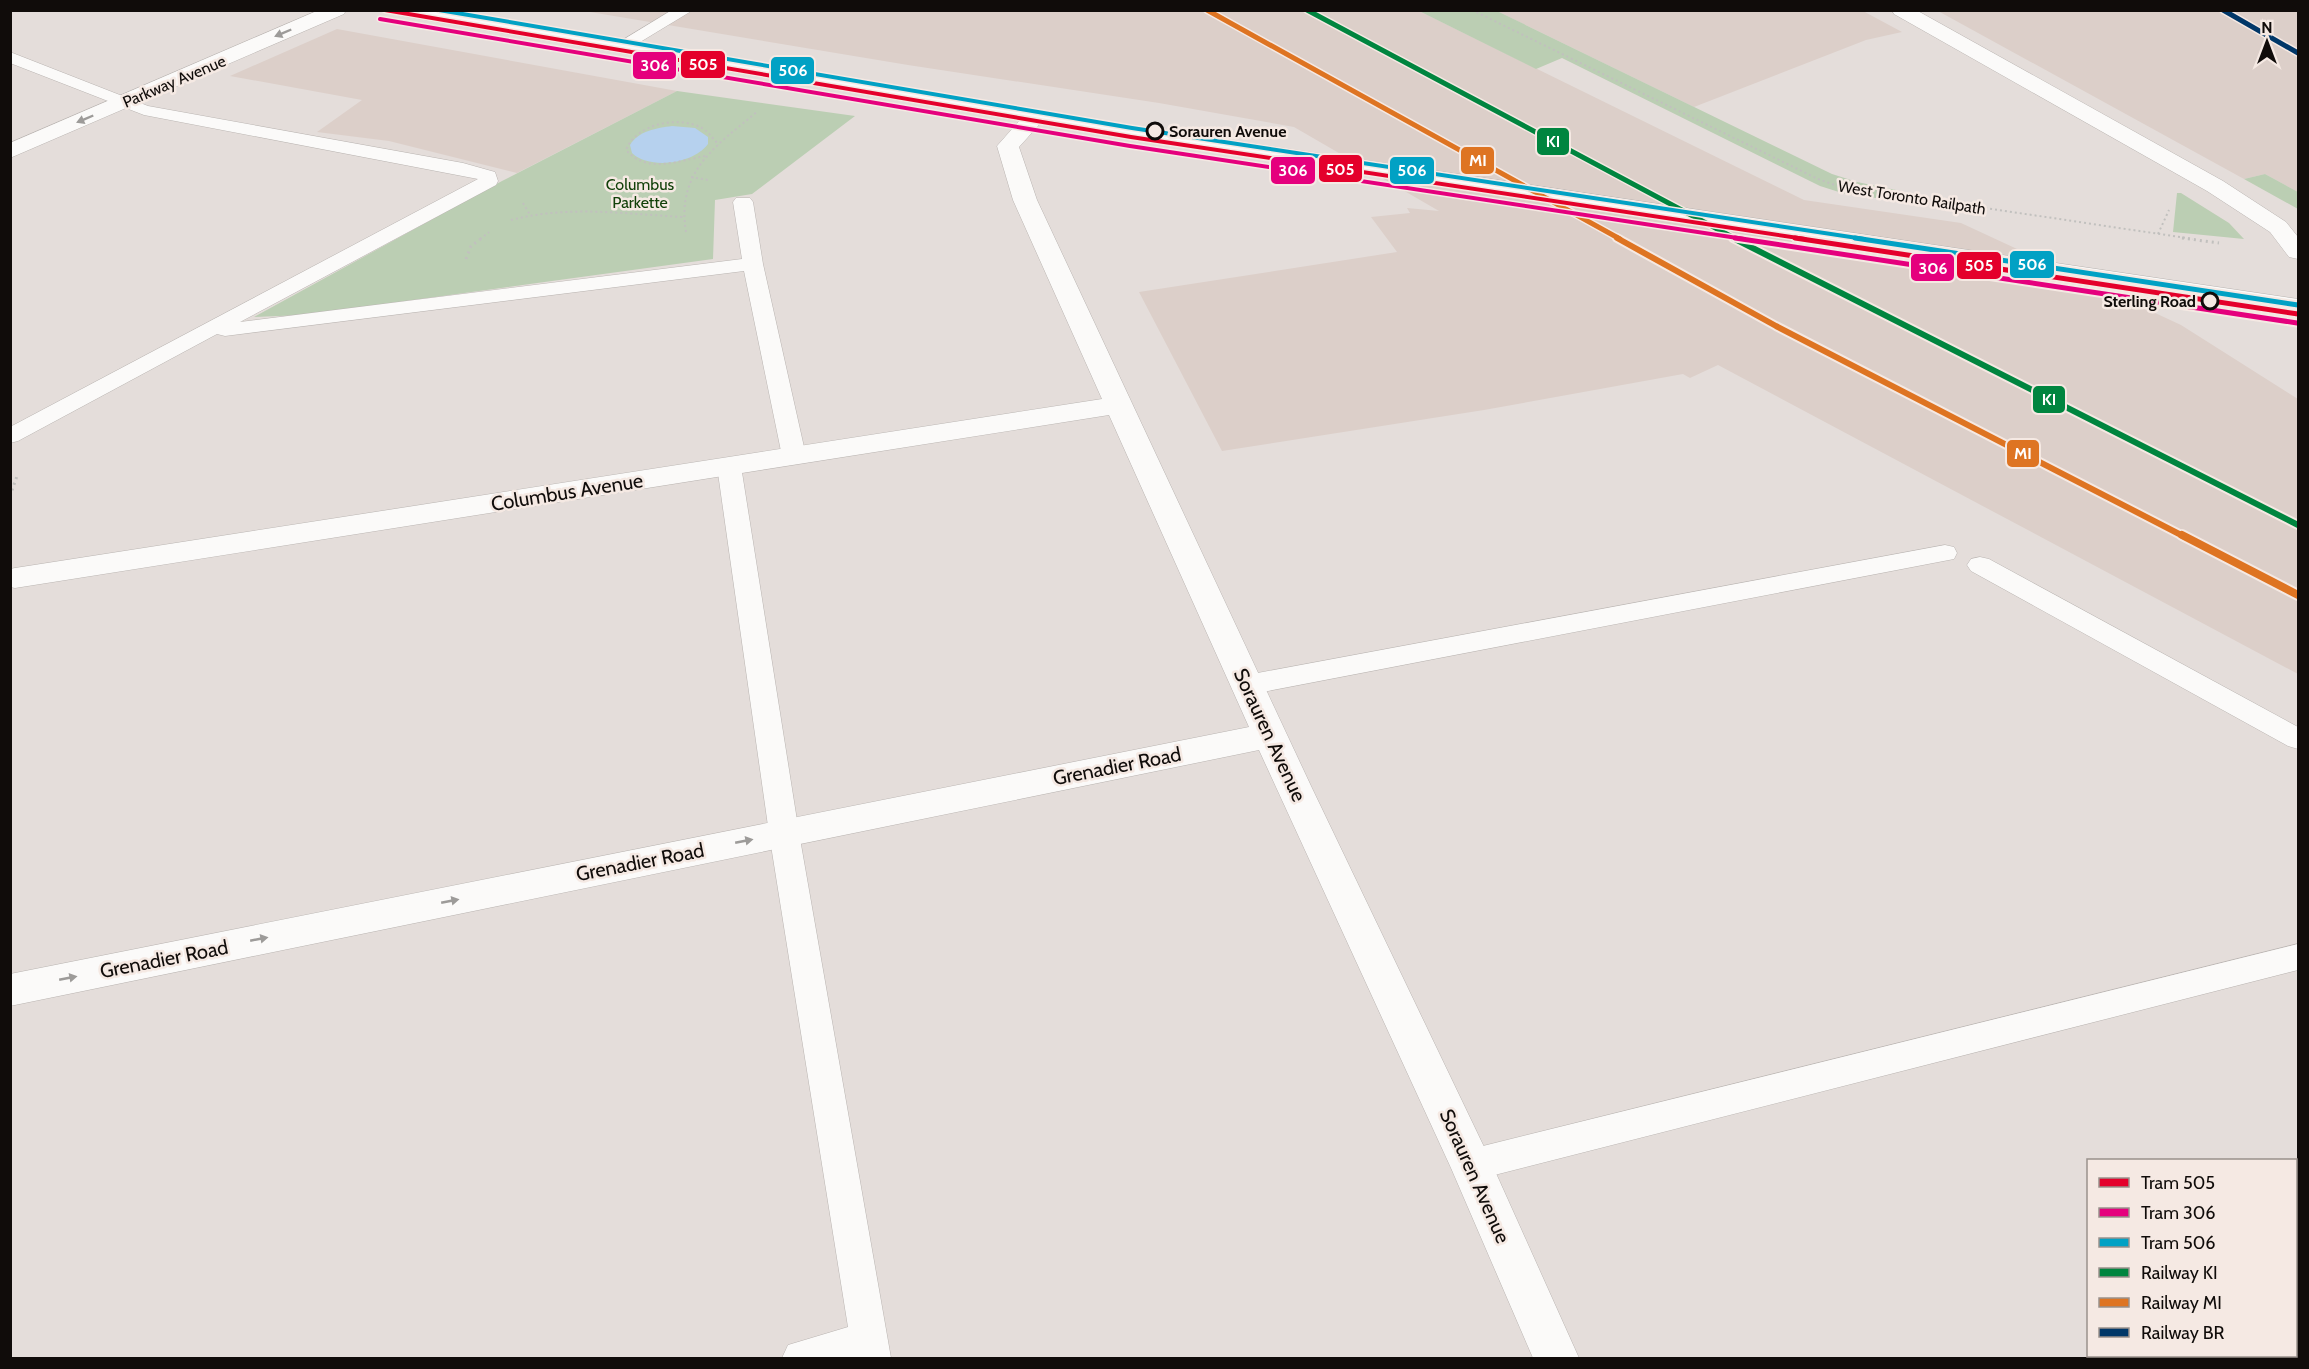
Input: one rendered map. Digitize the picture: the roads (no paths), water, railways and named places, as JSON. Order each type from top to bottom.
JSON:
[{"type":"street","name":"Parkway Avenue","points":[[10,151],[337,10]]},
{"type":"street","points":[[403,10],[454,14],[621,46],[1366,169],[2298,307]]},
{"type":"street","points":[[1901,10],[2216,186],[2278,227],[2298,252]]},
{"type":"street","name":"Sorauren Avenue","points":[[1036,116],[1008,146],[1024,200],[1471,1165],[1556,1359]]},
{"type":"street","name":"Columbus Avenue","points":[[13,585],[729,466],[1119,405]]},
{"type":"street","name":"Grenadier Road","points":[[10,990],[1270,735]]},
{"type":"lane","points":[[621,46],[685,10]]},
{"type":"lane","points":[[10,57],[144,110],[444,165],[488,176],[489,181],[10,436]]},
{"type":"lane","points":[[743,202],[753,264],[794,456]]},
{"type":"lane","points":[[208,332],[753,264]]},
{"type":"lane","points":[[729,466],[784,833],[871,1350],[801,1359]]},
{"type":"lane","points":[[1247,685],[1945,553]]},
{"type":"lane","points":[[1980,565],[2298,739]]},
{"type":"lane","points":[[1471,1165],[2298,957]]},
{"type":"water","points":[[672,126],[695,128],[708,137],[708,144],[692,156],[671,162],[649,162],[632,153],[630,145],[638,136],[654,129]]},
{"type":"tram line","name":"505","points":[[385,10],[1131,137],[2298,314]]},
{"type":"tram line","name":"506","points":[[439,10],[1132,128],[2298,305]]},
{"type":"tram line","name":"306","points":[[380,19],[1130,146],[2297,323]]},
{"type":"rail line","name":"MI","points":[[1207,10],[1776,326],[2298,595]]},
{"type":"rail line","name":"KI","points":[[1307,10],[1799,273],[2298,525]]},
{"type":"rail line","name":"BR","points":[[2223,10],[2298,53]]},
{"type":"place","name":"Sorauren Avenue","points":[[1155,131]]},
{"type":"place","name":"Sterling Road","points":[[2210,301]]},
{"type":"park label","name":"Columbus Parkette","points":[[640,193]]}]
